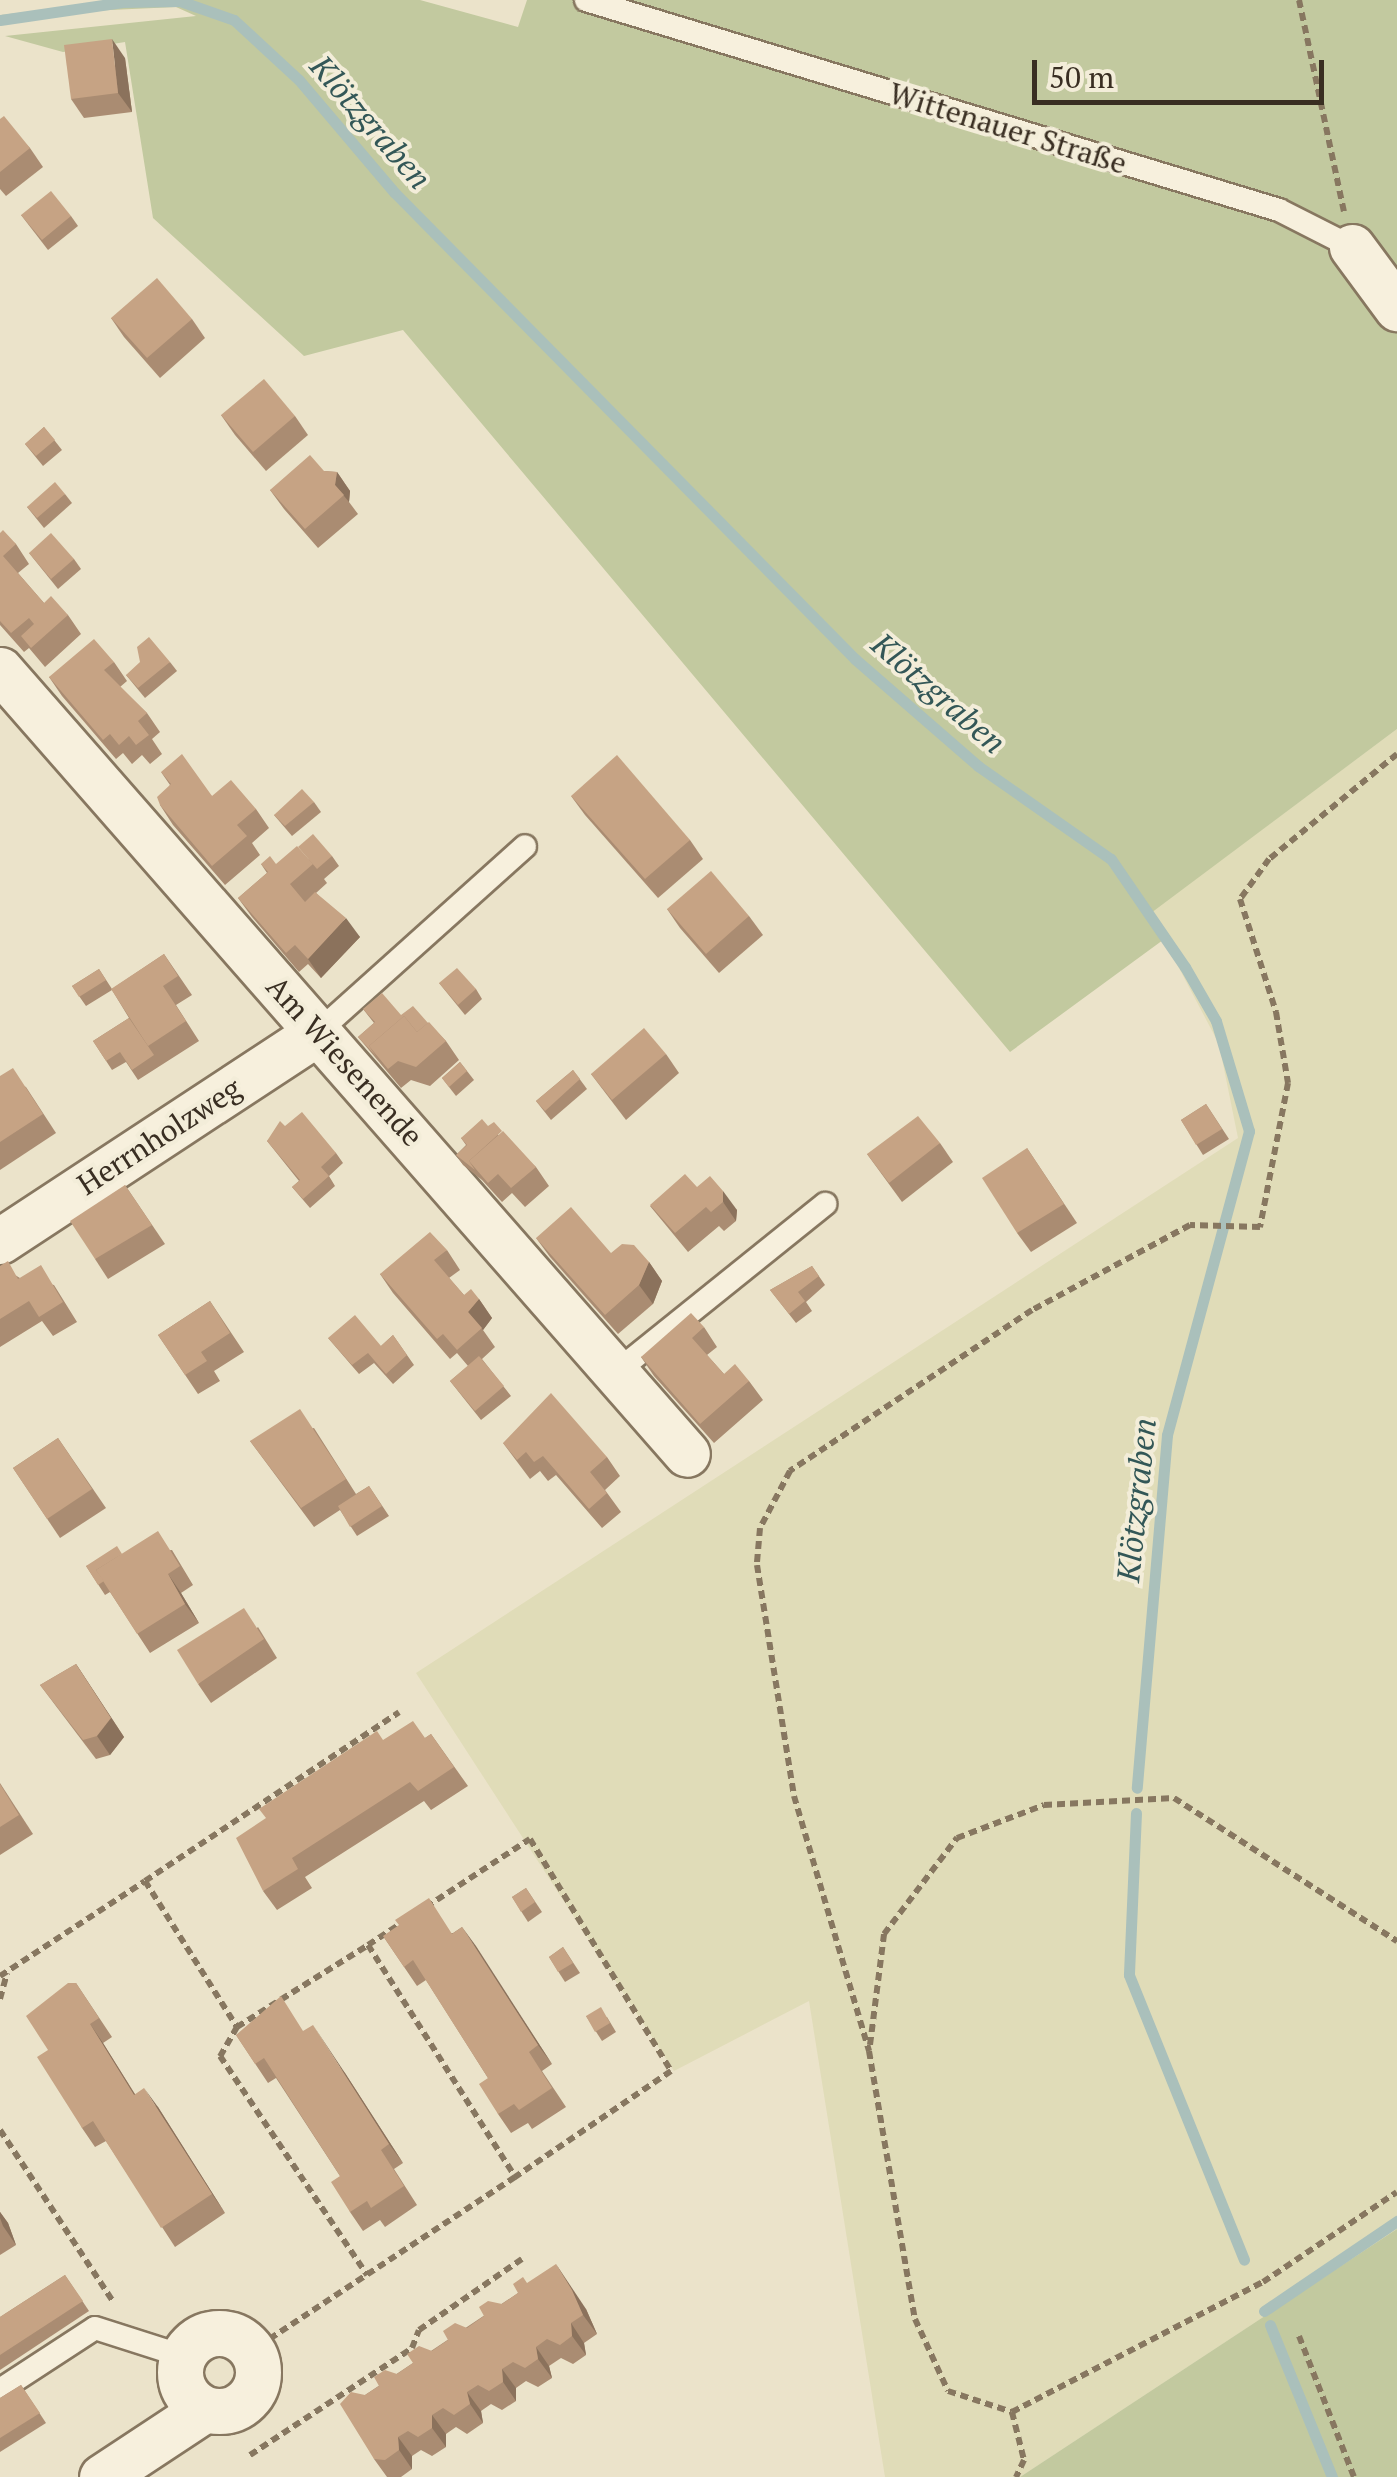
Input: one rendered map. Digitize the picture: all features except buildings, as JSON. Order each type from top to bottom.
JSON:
[{"type":"street","name":"Wittenauer Straße","points":[[1352,246],[1397,308]]},
{"type":"street","name":"Am Wiesenende","points":[[0,670],[687,1454]]},
{"type":"street","name":"Herrnholzweg","points":[[0,1241],[318,1032]]},
{"type":"street","points":[[102,2477],[205,2409],[240,2405],[255,2386],[257,2362],[244,2341],[222,2332],[199,2338],[183,2356],[186,2393],[205,2409]]},
{"type":"lane","name":"Wittenauer Straße","points":[[586,0],[1278,210],[1352,246]]},
{"type":"lane","points":[[318,1032],[525,846]]},
{"type":"lane","points":[[616,1372],[825,1204]]},
{"type":"lane","points":[[0,2390],[95,2328],[183,2356]]},
{"type":"path","points":[[1299,0],[1352,246]]},
{"type":"path","points":[[1397,754],[1269,859],[1240,899],[1276,1012],[1288,1082],[1260,1227],[1190,1225],[1032,1310],[790,1471],[760,1528],[757,1565],[794,1796],[869,2051],[915,2319],[948,2392],[1012,2412],[1263,2282],[1397,2192]]},
{"type":"path","points":[[0,1999],[4,1974],[399,1712]]},
{"type":"path","points":[[869,2051],[884,1934],[957,1838],[1044,1805],[1174,1798],[1397,1941]]},
{"type":"path","points":[[272,2337],[368,2275],[515,2177],[671,2071],[530,1839],[237,2027],[220,2056],[368,2275]]},
{"type":"path","points":[[145,1881],[237,2027]]},
{"type":"path","points":[[368,1945],[515,2177]]},
{"type":"path","points":[[0,2130],[140,2343]]},
{"type":"path","points":[[250,2455],[412,2348],[419,2330],[522,2259]]},
{"type":"path","points":[[1300,2336],[1354,2477]]},
{"type":"path","points":[[1012,2412],[1024,2460],[1016,2477]]},
{"type":"shaded area","points":[[1397,729],[1397,2229],[1020,2477],[885,2477],[809,2001],[674,2071],[416,1673],[1238,1138],[1219,1044],[1150,913]]},
{"type":"green space","points":[[132,0],[420,0],[518,27],[527,0],[1397,0],[1397,729],[1151,913],[1163,940],[1010,1052],[403,330],[304,356],[153,218],[125,42],[63,52],[5,36],[196,16],[176,7],[0,15]]},
{"type":"green space","points":[[1397,2229],[1397,2477],[1020,2477]]},
{"type":"waterway","name":"Klötzgraben","points":[[0,20],[123,2],[180,1],[234,20],[299,80],[395,193],[855,659],[978,766],[1111,859],[1185,967],[1216,1021],[1249,1131],[1167,1435],[1137,1788]]},
{"type":"waterway","name":"Klötzgraben","points":[[1136,1813],[1129,1975],[1244,2260]]},
{"type":"waterway","name":"Klötzgraben","points":[[1264,2311],[1397,2221]]},
{"type":"waterway","name":"Klötzgraben","points":[[1270,2325],[1332,2477]]}]
